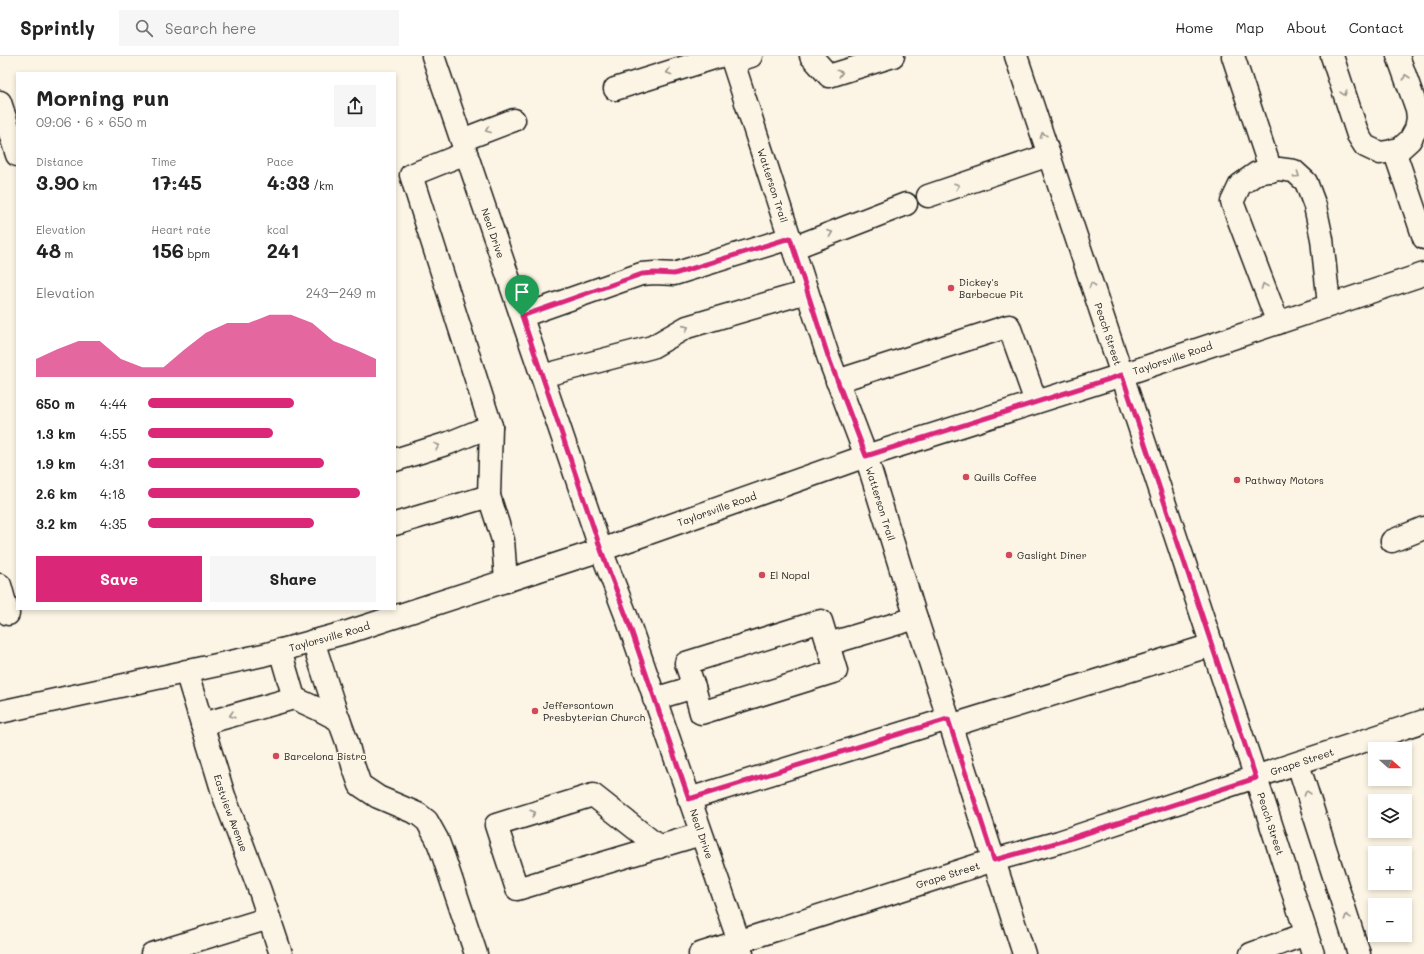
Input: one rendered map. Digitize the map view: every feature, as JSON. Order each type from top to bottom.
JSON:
[{"type":"street","name":"Neal Drive","points":[[433,56],[601,550],[627,618],[740,948]]},
{"type":"street","points":[[811,56],[829,76],[893,56]]},
{"type":"street","name":"Peach Street","points":[[1016,56],[1212,644],[1313,954]]},
{"type":"street","points":[[1233,56],[1271,171]]},
{"type":"street","points":[[1332,56],[1358,135],[1365,146],[1380,153],[1399,150],[1410,140],[1416,129],[1418,118],[1417,110],[1398,56]]},
{"type":"street","points":[[615,89],[733,58]]},
{"type":"street","name":"Watterson Trail","points":[[733,58],[807,292],[837,381],[866,456],[949,723],[1024,954]]},
{"type":"street","points":[[0,102],[16,153]]},
{"type":"street","points":[[506,581],[503,540],[489,496],[491,426],[403,177],[514,120]]},
{"type":"street","points":[[1394,150],[1424,238]]},
{"type":"street","points":[[928,196],[1050,155]]},
{"type":"street","points":[[1278,323],[1232,202],[1240,184],[1257,173],[1279,169],[1294,171],[1306,182],[1314,206],[1322,239],[1329,306]]},
{"type":"street","points":[[522,316],[642,274],[674,274],[792,243],[906,204]]},
{"type":"street","name":"Taylorsville Road","points":[[0,712],[280,650],[358,628],[601,550],[866,456],[1122,375],[1424,274]]},
{"type":"street","points":[[542,376],[652,347],[687,327],[807,292]]},
{"type":"street","points":[[837,381],[1009,326],[1036,402]]},
{"type":"street","points":[[397,453],[449,443],[491,426]]},
{"type":"street","points":[[396,524],[489,496]]},
{"type":"street","points":[[1392,541],[1424,528]]},
{"type":"street","points":[[0,585],[8,614]]},
{"type":"street","points":[[828,644],[916,618]]},
{"type":"street","points":[[821,621],[836,671],[701,714],[694,686],[686,663],[821,621]]},
{"type":"street","points":[[313,641],[360,785],[378,797],[418,814],[427,821],[437,839],[476,954]]},
{"type":"street","points":[[689,799],[1212,644]]},
{"type":"street","points":[[280,650],[294,698]]},
{"type":"street","name":"Eastview Avenue","points":[[186,671],[224,796],[260,891],[281,954]]},
{"type":"street","points":[[654,699],[694,686]]},
{"type":"street","points":[[202,724],[294,698],[318,708],[339,720]]},
{"type":"street","name":"Grape Street","points":[[700,954],[740,948],[994,860],[1059,842],[1256,778],[1424,721]]},
{"type":"street","points":[[1298,764],[1359,954]]},
{"type":"street","points":[[659,847],[593,795],[496,825],[517,889],[659,847],[701,834]]},
{"type":"street","points":[[152,954],[269,918]]},
{"type":"street","points":[[1251,954],[1306,934]]},
{"type":"place","name":"Dickey's Barbecue Pit","points":[[951,288]]},
{"type":"place","name":"Quills Coffee","points":[[966,477]]},
{"type":"place","name":"Pathway Motors","points":[[1237,480]]},
{"type":"place","name":"Gaslight Diner","points":[[1009,555]]},
{"type":"place","name":"El Nopal","points":[[762,575]]},
{"type":"place","name":"Jeffersontown Presbyterian Church","points":[[535,711]]},
{"type":"place","name":"Barcelona Bistro","points":[[276,756]]},
{"type":"route","points":[[790,238],[828,356],[866,456],[1122,375],[1256,778],[1059,842],[994,860],[948,719],[689,799],[627,618],[601,550],[522,316],[642,274],[674,274],[790,238]]}]
